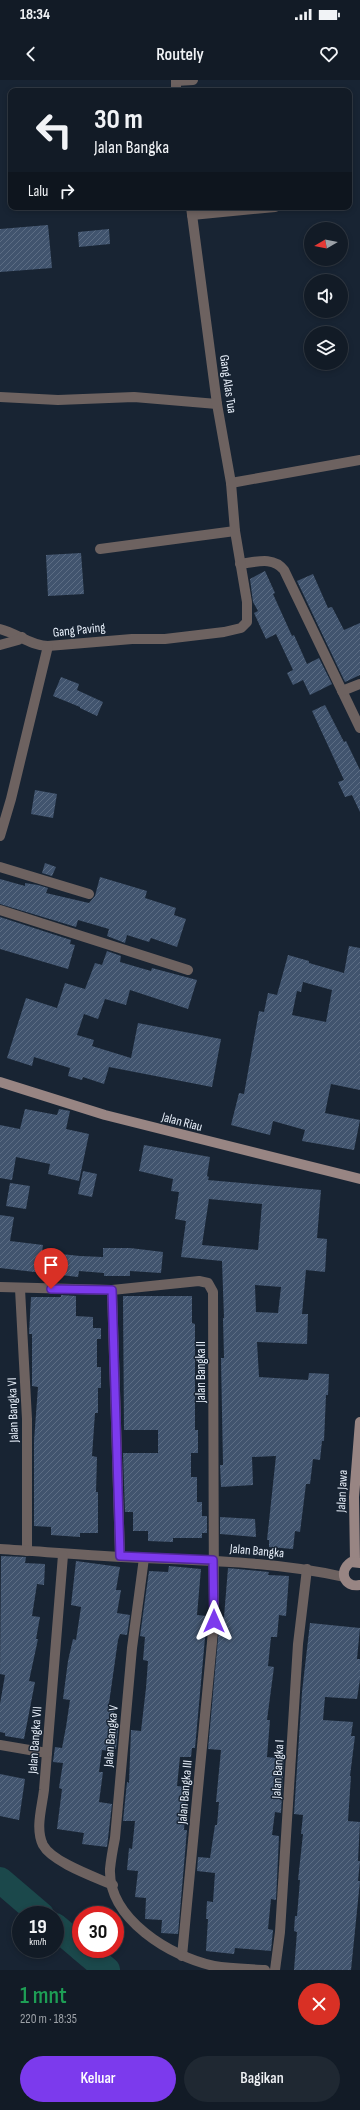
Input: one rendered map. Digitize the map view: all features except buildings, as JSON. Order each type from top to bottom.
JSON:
[{"type":"main road","name":"Jalan Riau","points":[[0,1082],[105,1115],[360,1179]]},
{"type":"main road","name":"Jalan Jawa","points":[[358,1562],[354,1497],[360,1422]]},
{"type":"main road","points":[[358,1562],[351,1562],[344,1568],[344,1578],[350,1584],[360,1585]]},
{"type":"street","points":[[176,84],[193,80]]},
{"type":"street","points":[[191,211],[212,210]]},
{"type":"street","name":"Gang Alas Tua","points":[[191,211],[217,404],[231,483],[240,564]]},
{"type":"street","points":[[0,397],[58,400],[134,397],[217,404]]},
{"type":"street","points":[[231,483],[360,460]]},
{"type":"street","points":[[100,549],[236,531]]},
{"type":"street","points":[[240,564],[272,561],[281,566],[360,728]]},
{"type":"street","name":"Gang Paving","points":[[0,836],[11,799],[48,646],[132,639],[165,639],[224,632],[241,628],[247,622],[247,612],[240,564]]},
{"type":"street","points":[[0,629],[22,637],[39,646],[48,646]]},
{"type":"street","points":[[0,646],[18,640],[22,637]]},
{"type":"street","points":[[342,691],[360,684]]},
{"type":"street","points":[[0,867],[89,894]]},
{"type":"street","points":[[0,910],[188,970]]},
{"type":"street","name":"Jalan Bangka II","points":[[112,1290],[199,1281],[208,1283],[212,1288],[214,1297],[213,1560]]},
{"type":"street","points":[[0,1287],[20,1289],[112,1290],[120,1556]]},
{"type":"street","name":"Jalan Bangka VI","points":[[20,1289],[27,1419],[28,1551]]},
{"type":"street","name":"Jalan Bangka","points":[[0,1549],[63,1555],[213,1560],[307,1569],[344,1578]]},
{"type":"street","name":"Jalan Bangka VII","points":[[63,1555],[44,1790],[40,1821],[43,1846],[57,1858],[113,1885]]},
{"type":"street","name":"Jalan Bangka V","points":[[144,1558],[132,1648],[116,1830],[110,1869],[113,1885],[119,1902],[127,1914],[152,1939],[182,1956]]},
{"type":"street","name":"Jalan Bangka III","points":[[182,1956],[214,1621],[213,1560]]},
{"type":"street","name":"Jalan Bangka I","points":[[275,1970],[280,1932],[298,1644],[307,1569]]},
{"type":"street","points":[[0,1745],[47,1753]]},
{"type":"street","points":[[182,1956],[214,1966],[266,1970]]},
{"type":"waterway","points":[[0,1880],[30,1906]]},
{"type":"waterway","points":[[64,1934],[72,1940]]},
{"type":"waterway","points":[[93,1958],[107,1970]]},
{"type":"route","points":[[51,1289],[112,1290],[120,1556],[213,1560],[214,1621]]}]
